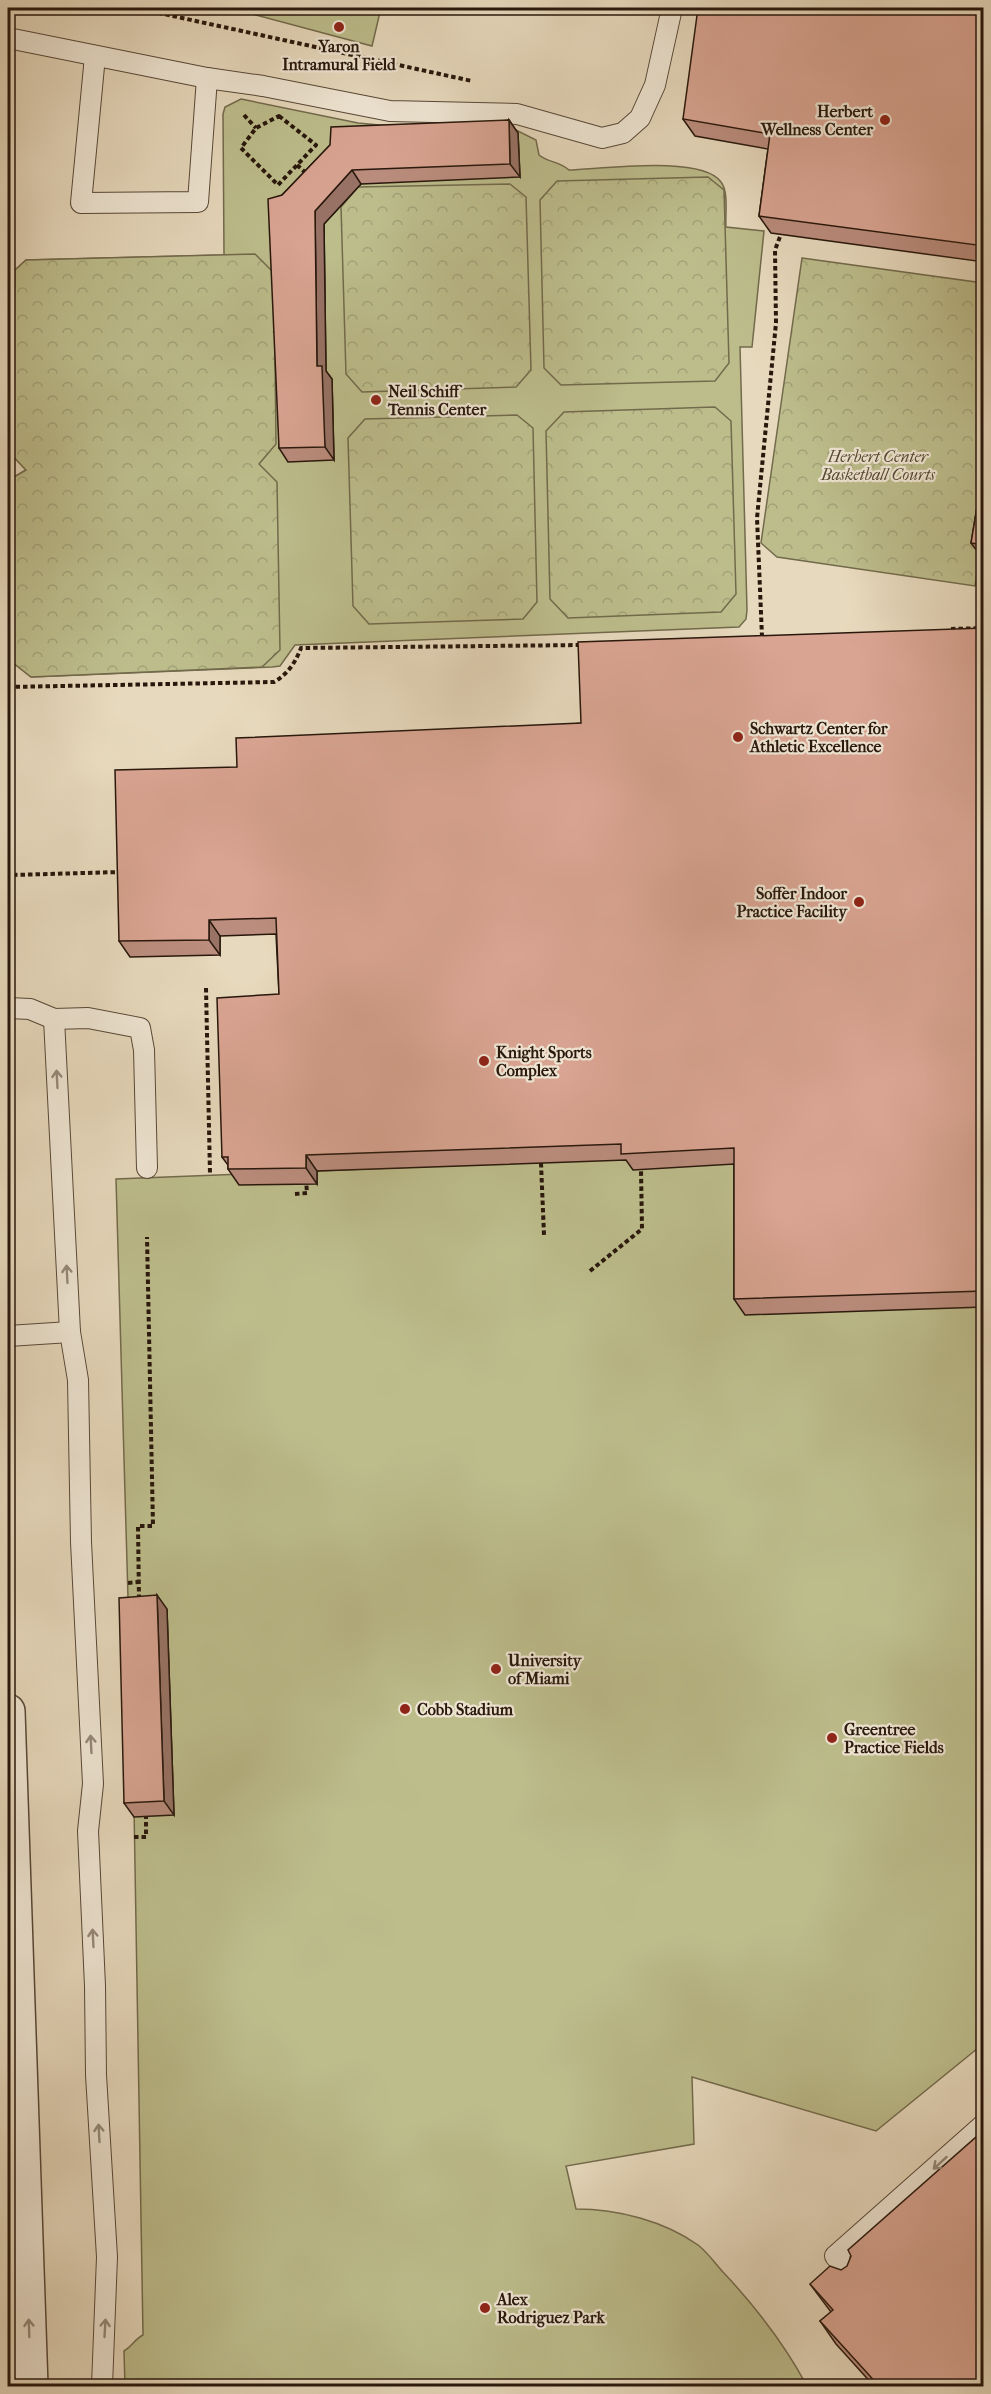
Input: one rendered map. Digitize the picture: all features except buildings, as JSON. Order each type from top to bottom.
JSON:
[{"type":"street","points":[[8,1711],[31,2386]]},
{"type":"lane","points":[[8,38],[207,78],[263,86],[390,111],[517,114],[591,136],[611,137],[635,125],[650,98],[672,8]]},
{"type":"lane","points":[[95,56],[81,203],[198,202],[207,78]]},
{"type":"lane","points":[[8,1008],[30,1009],[54,1019],[88,1018],[140,1028],[144,1050],[147,1168]]},
{"type":"lane","points":[[54,1019],[70,1332],[78,1380],[81,1542],[93,1784],[88,1831],[95,1986],[96,2074],[106,2257],[102,2386]]},
{"type":"lane","points":[[8,1336],[70,1332]]},
{"type":"lane","points":[[855,2280],[835,2256],[984,2124]]},
{"type":"path","points":[[136,8],[481,83]]},
{"type":"path","points":[[279,116],[316,145],[297,165],[278,185],[241,148],[256,128],[279,116]]},
{"type":"path","points":[[297,165],[310,177]]},
{"type":"path","points":[[762,637],[757,518],[776,322],[775,250],[781,234]]},
{"type":"path","points":[[948,629],[984,628]]},
{"type":"path","points":[[750,638],[774,637]]},
{"type":"path","points":[[8,687],[273,682],[284,676],[302,648],[586,645]]},
{"type":"path","points":[[13,875],[127,872]]},
{"type":"path","points":[[206,988],[210,1174]]},
{"type":"path","points":[[541,1163],[544,1235]]},
{"type":"path","points":[[590,1271],[642,1229],[640,1169]]},
{"type":"path","points":[[295,1194],[307,1193],[306,1171]]},
{"type":"path","points":[[139,1601],[138,1526],[153,1526],[147,1237]]},
{"type":"path","points":[[128,1583],[139,1582]]},
{"type":"path","points":[[134,1837],[146,1837],[146,1817]]},
{"type":"green space","name":"Yaron Intramural Field","points":[[230,8],[381,8],[372,46]]},
{"type":"green space","name":"Neil Schiff Tennis Center","points":[[241,99],[358,123],[421,129],[514,129],[536,140],[539,155],[569,170],[673,166],[710,174],[721,182],[726,197],[726,227],[764,231],[752,347],[740,347],[747,610],[746,619],[739,627],[295,645],[280,666],[272,667],[31,677],[12,662],[9,480],[26,470],[9,452],[15,270],[26,260],[224,255],[223,114],[225,107]]},
{"type":"green space","points":[[708,177],[724,190],[729,363],[715,381],[561,385],[544,368],[540,200],[557,181]]},
{"type":"green space","points":[[510,184],[526,197],[531,370],[516,387],[362,392],[346,374],[341,207],[358,187]]},
{"type":"green space","points":[[255,254],[274,273],[276,444],[259,464],[277,482],[280,650],[262,667],[31,677],[12,662],[9,480],[26,470],[9,452],[15,270],[26,260]]},
{"type":"green space","name":"Herbert Center Basketball Courts","points":[[802,258],[983,283],[984,524],[975,586],[777,557],[761,543]]},
{"type":"green space","points":[[715,407],[731,421],[736,594],[721,612],[568,618],[550,599],[546,431],[564,412]]},
{"type":"green space","points":[[517,415],[533,428],[537,602],[523,619],[369,624],[353,606],[348,438],[365,419]]},
{"type":"green space","name":"Cobb Stadium","points":[[690,1156],[983,1190],[983,2044],[876,2131],[692,2077],[694,2144],[566,2166],[576,2209],[608,2211],[656,2223],[685,2237],[708,2254],[769,2326],[807,2386],[125,2386],[124,2351],[143,2335],[134,1807],[116,1179]]},
{"type":"place","name":"Yaron Intramural Field","points":[[339,27]]},
{"type":"place","name":"Herbert Wellness Center","points":[[885,120]]},
{"type":"place","name":"Neil Schiff Tennis Center","points":[[376,400]]},
{"type":"place","name":"Schwartz Center for Athletic Excellence","points":[[738,737]]},
{"type":"place","name":"Soffer Indoor Practice Facility","points":[[859,902]]},
{"type":"place","name":"Knight Sports Complex","points":[[484,1061]]},
{"type":"place","name":"University of Miami","points":[[496,1669]]},
{"type":"place","name":"Cobb Stadium","points":[[405,1709]]},
{"type":"place","name":"Greentree Practice Fields","points":[[832,1738]]},
{"type":"place","name":"Alex Rodriguez Park","points":[[485,2308]]}]
